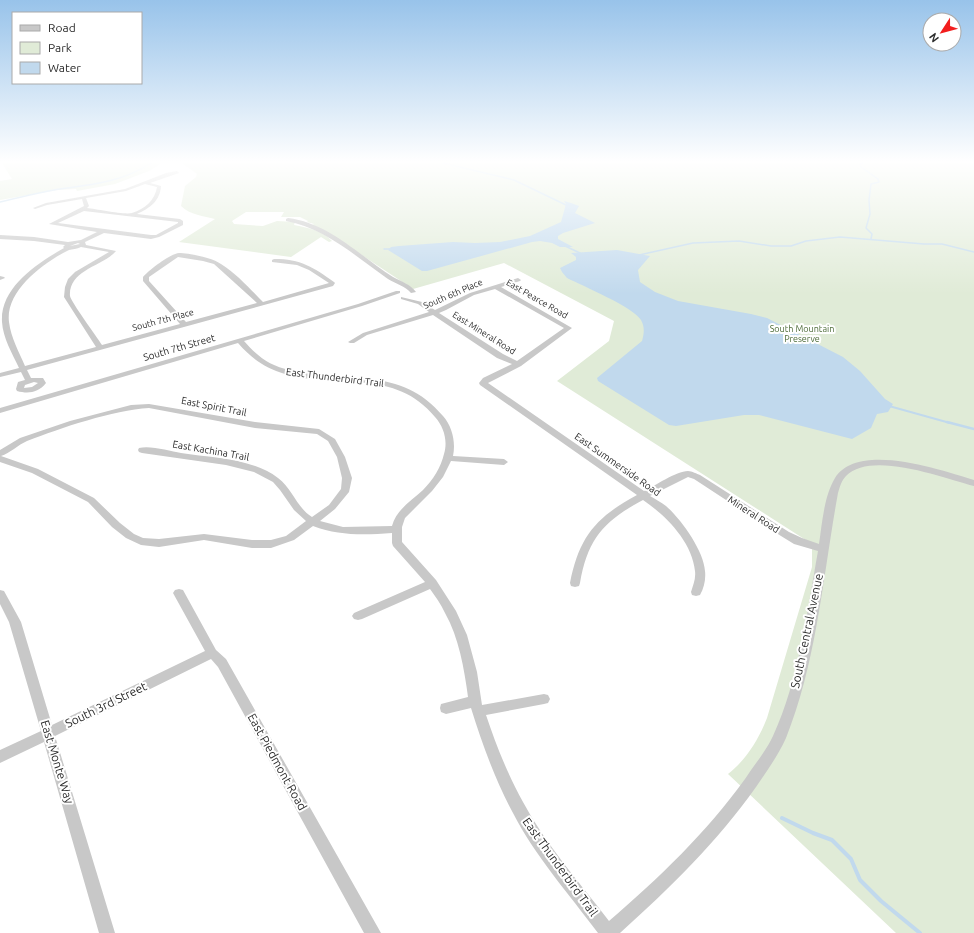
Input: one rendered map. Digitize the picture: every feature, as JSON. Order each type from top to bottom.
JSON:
[{"type":"street","points":[[35,208],[39,207]]},
{"type":"street","points":[[83,209],[181,222],[157,236],[151,237],[52,224],[86,207]]},
{"type":"street","points":[[131,215],[148,207]]},
{"type":"street","name":"East Mineral Road","points":[[288,220],[298,221],[325,232],[402,293],[420,303],[500,356],[518,364]]},
{"type":"street","points":[[82,244],[103,231]]},
{"type":"street","points":[[0,237],[34,239],[68,246],[82,244],[113,251],[77,274],[68,286],[66,292],[67,297],[100,347]]},
{"type":"street","points":[[29,381],[6,330],[4,319],[8,299],[32,272],[68,246]]},
{"type":"street","points":[[185,325],[146,281],[146,277],[151,272],[180,255],[204,259],[216,263],[262,304]]},
{"type":"street","name":"South 7th Place","points":[[0,375],[331,285],[332,283],[303,264],[290,260],[274,261]]},
{"type":"street","name":"South 6th Place","points":[[352,342],[365,334],[444,309],[472,294],[518,280]]},
{"type":"street","name":"East Pearce Road","points":[[495,286],[569,328],[518,364]]},
{"type":"street","name":"South 7th Street","points":[[0,411],[402,293],[414,293]]},
{"type":"street","name":"East Mineral Road","points":[[414,293],[420,303]]},
{"type":"street","name":"East Thunderbird Trail","points":[[239,340],[257,358],[278,369],[302,375],[385,383],[398,387],[419,397],[432,406],[442,417],[447,429],[450,443],[447,458],[439,476],[430,488],[405,510],[398,522],[397,543],[405,554],[432,583],[450,611],[461,635],[471,672],[477,706],[487,739],[518,808],[544,848],[608,933]]},
{"type":"street","name":"East Summerside Road","points":[[518,364],[486,380],[484,383],[663,509],[678,525],[693,549],[698,561],[700,579],[696,592]]},
{"type":"street","points":[[39,380],[42,382],[38,387],[32,390],[24,391],[19,388],[21,384],[29,381],[39,380]]},
{"type":"street","points":[[32,390],[38,400]]},
{"type":"street","name":"East Spirit Trail","points":[[0,454],[23,440],[36,435],[110,411],[131,407],[149,406],[255,425],[319,432],[331,439],[341,457],[347,478],[346,490],[332,507],[312,521]]},
{"type":"street","name":"East Kachina Trail","points":[[142,450],[226,463],[255,470],[273,478],[280,484],[286,490],[296,508],[312,521],[337,529],[361,532],[397,529]]},
{"type":"street","points":[[447,458],[504,462]]},
{"type":"street","points":[[0,459],[35,471],[91,500],[116,525],[130,536],[141,541],[159,543],[204,537],[252,544],[271,544],[290,538],[312,521]]},
{"type":"street","name":"South Central Avenue","points":[[608,933],[701,846],[746,791],[778,739],[793,699],[808,640],[832,493],[840,477],[848,469],[869,464],[893,463],[913,466],[974,483]]},
{"type":"street","name":"Mineral Road","points":[[645,496],[681,476],[688,474],[697,477],[785,534],[798,541],[823,549]]},
{"type":"street","points":[[574,583],[584,551],[595,531],[603,522],[615,513],[645,496]]},
{"type":"street","points":[[358,616],[432,583]]},
{"type":"street","name":"East Piedmont Road","points":[[179,593],[212,652],[222,663],[373,933]]},
{"type":"street","name":"East Monte Way","points":[[0,594],[15,622],[107,933]]},
{"type":"street","name":"South 3rd Street","points":[[0,757],[212,652]]},
{"type":"street","points":[[446,708],[544,699]]},
{"type":"green space","name":"South Mountain Preserve","points":[[182,207],[974,207],[974,933],[896,933],[728,774],[741,762],[751,749],[767,718],[812,567],[812,544],[557,381],[609,341],[614,321],[504,263],[413,289],[339,240],[312,225],[314,224],[307,222],[308,221],[300,217],[281,217],[284,212],[246,212],[232,221],[234,224],[263,226],[277,221],[295,222],[294,225],[310,228],[324,234],[332,241],[329,242],[321,237],[291,257],[179,242],[215,219],[193,213]]},
{"type":"water","points":[[565,207],[579,207],[575,213],[595,223],[558,236],[558,239],[573,247],[560,247],[552,243],[540,241],[532,242],[427,271],[422,271],[388,250],[391,247],[399,246],[453,242],[500,242],[530,236],[561,222]]},
{"type":"water","points":[[617,250],[650,256],[638,270],[640,282],[655,292],[678,301],[767,318],[843,357],[860,371],[885,399],[893,404],[888,412],[877,414],[871,428],[852,439],[759,415],[744,415],[676,426],[669,425],[598,381],[597,378],[642,341],[644,330],[641,320],[618,303],[567,278],[560,268],[576,260],[576,257],[571,253]]},
{"type":"waterway","points":[[869,207],[870,214],[866,228],[872,234],[871,239]]},
{"type":"waterway","points":[[639,255],[693,243],[739,241],[771,246],[791,246],[806,241],[840,237],[924,244],[942,244],[974,252]]},
{"type":"waterway","points":[[565,246],[580,253]]},
{"type":"waterway","points":[[384,249],[392,249]]},
{"type":"waterway","points":[[889,406],[950,423]]},
{"type":"waterway","points":[[947,422],[974,429]]},
{"type":"waterway","points":[[782,818],[813,833],[832,840],[851,859],[860,880],[881,901],[920,933]]}]
